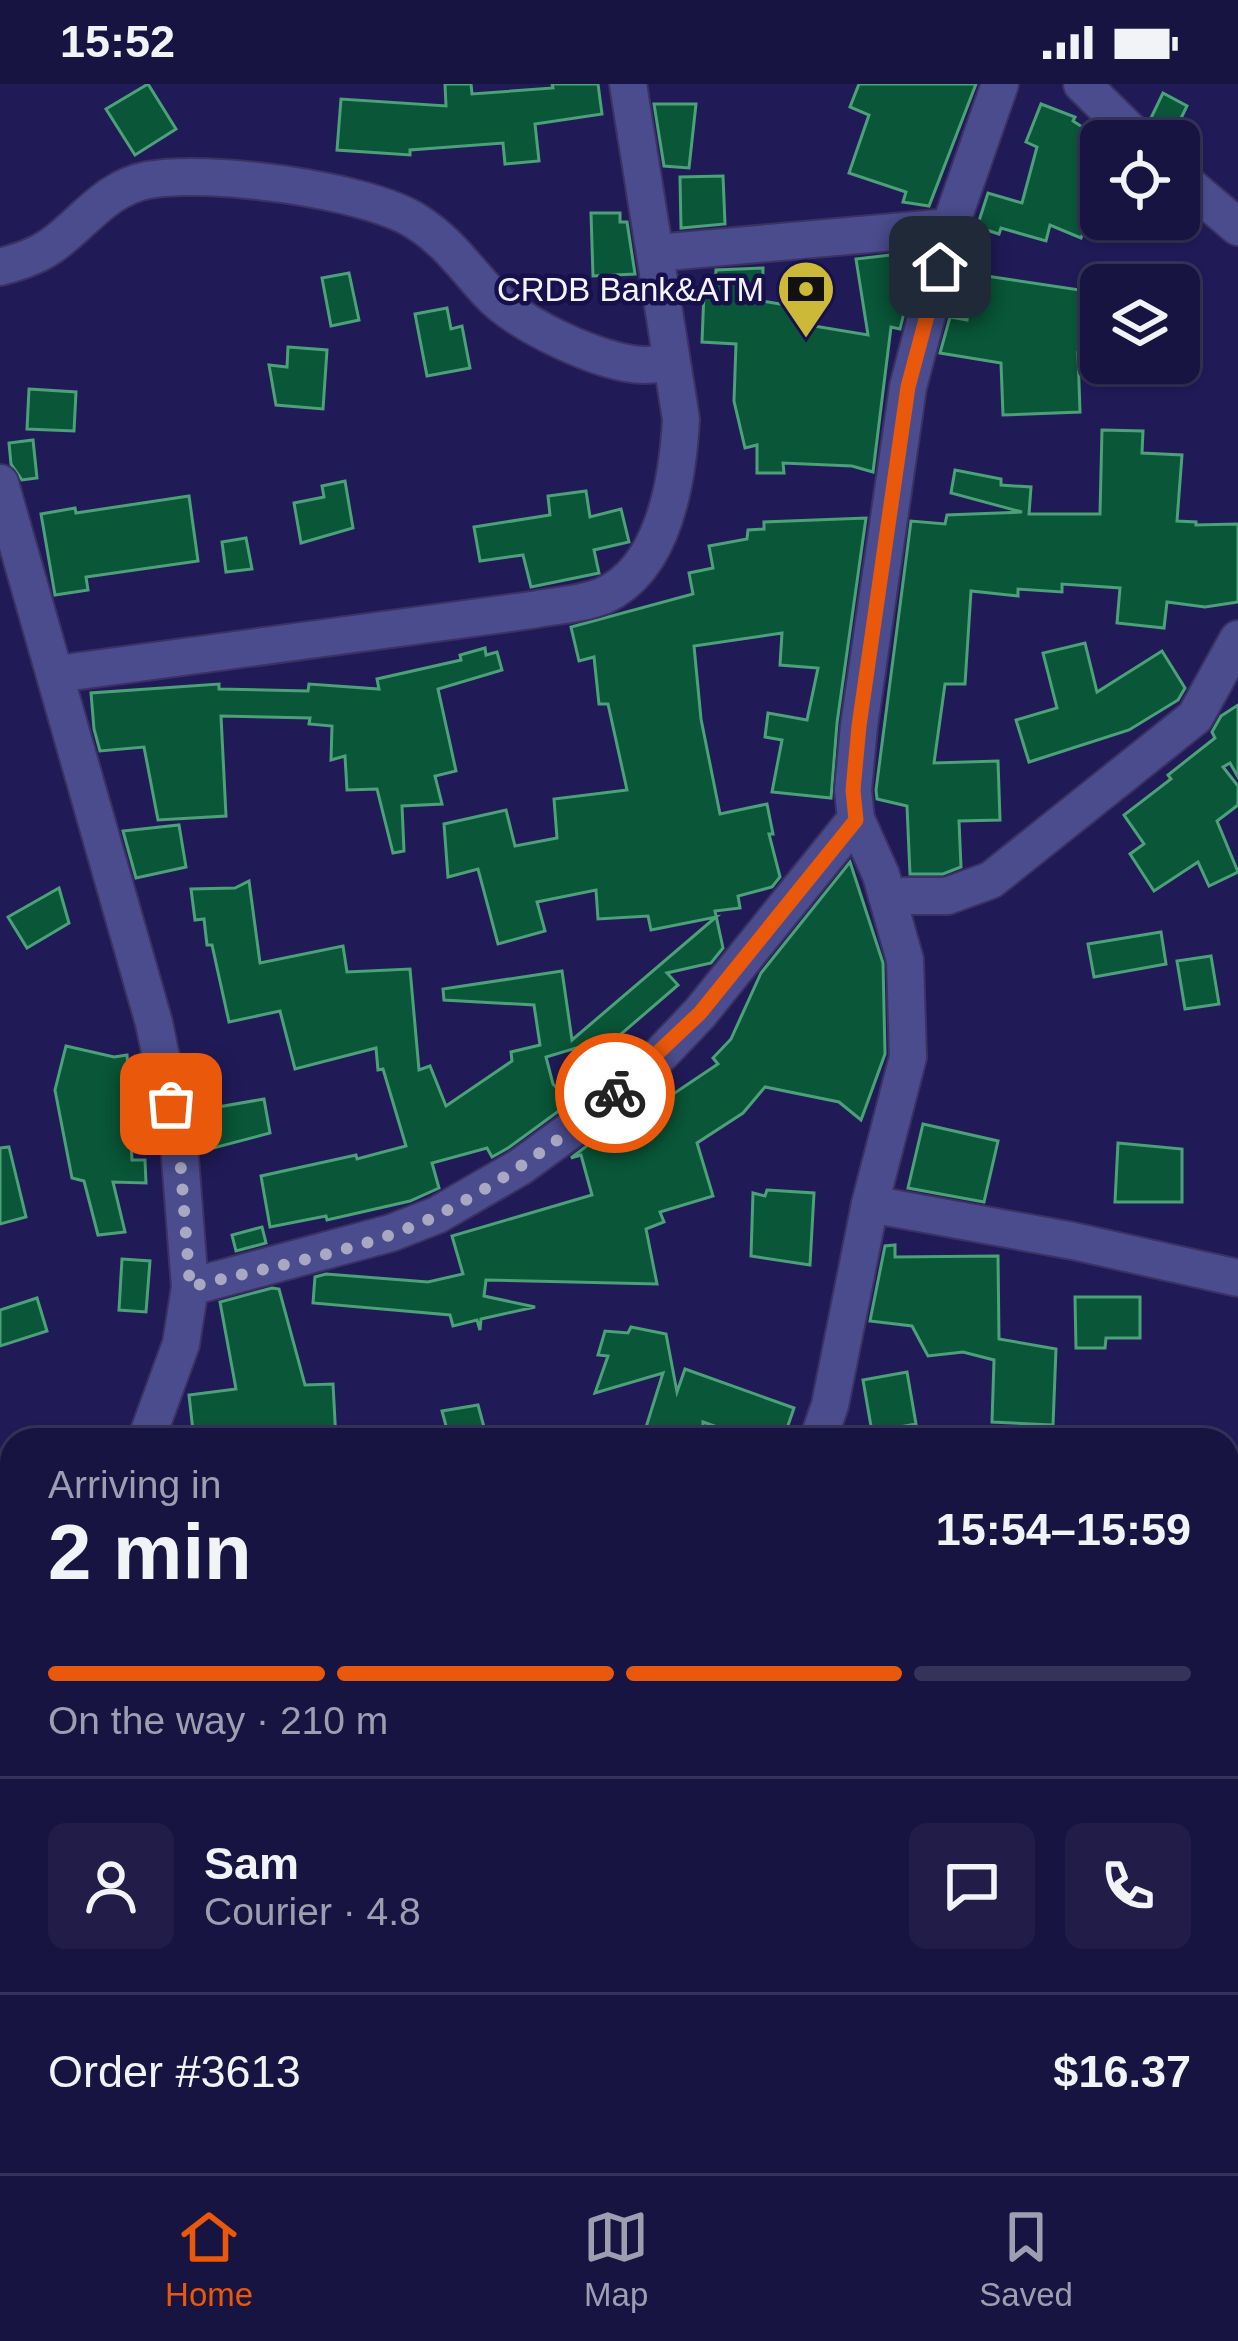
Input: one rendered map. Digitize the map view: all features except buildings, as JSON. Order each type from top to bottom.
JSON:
[{"type":"street","points":[[57,674],[436,626],[610,593],[633,576],[671,494],[681,419],[628,84]]},
{"type":"street","points":[[822,1428],[870,1204],[908,1057],[905,960],[856,820],[853,790],[859,726],[908,387],[950,227],[1000,84]]},
{"type":"street","points":[[1082,84],[1119,120]]},
{"type":"street","points":[[0,267],[34,257],[102,200],[142,181],[184,178],[328,191],[411,218],[446,242],[490,295],[569,344],[643,365],[671,362]]},
{"type":"street","points":[[1200,194],[1238,226]]},
{"type":"street","points":[[656,254],[950,227]]},
{"type":"street","points":[[0,482],[154,1023],[179,1144],[190,1287],[182,1345],[151,1428]]},
{"type":"street","points":[[886,896],[947,896],[991,880],[1195,717],[1238,639]]},
{"type":"street","points":[[190,1287],[391,1233],[437,1215],[520,1166],[590,1116],[661,1054],[700,1013],[856,820]]},
{"type":"street","points":[[870,1204],[1073,1241],[1238,1278]]},
{"type":"way so far","points":[[171,1104],[179,1144],[190,1287],[391,1233],[437,1215],[520,1166],[615,1093]]},
{"type":"place","name":"CRDB Bank&ATM","points":[[806,340]]},
{"type":"route","points":[[615,1093],[700,1013],[856,820],[853,790],[859,726],[908,387],[940,267]]}]
